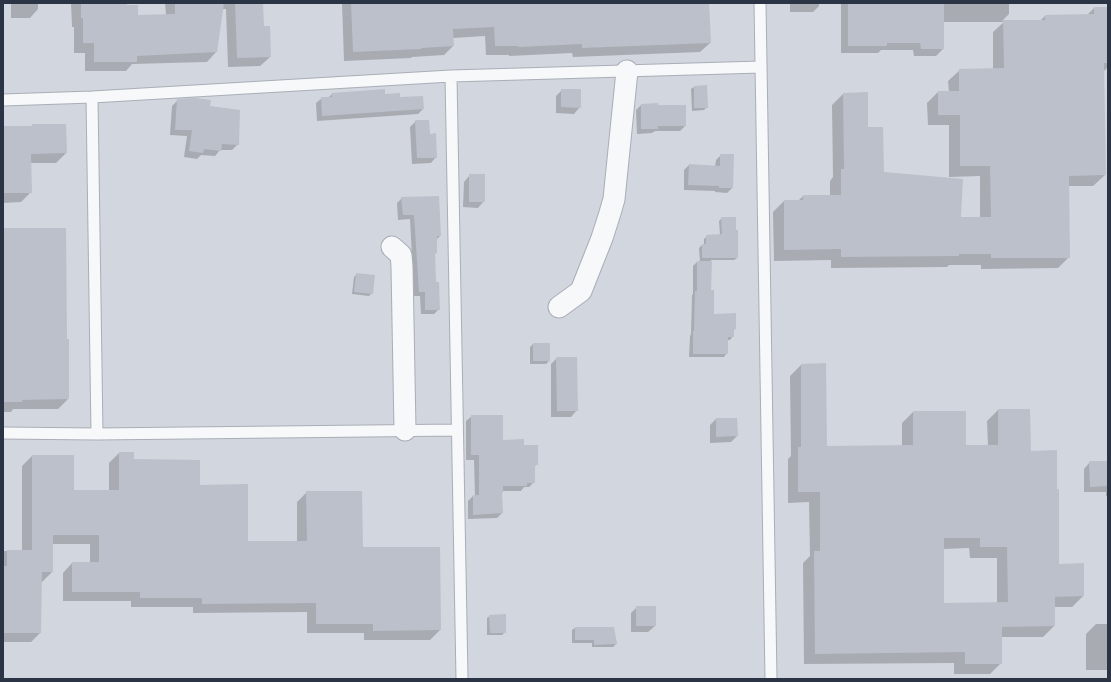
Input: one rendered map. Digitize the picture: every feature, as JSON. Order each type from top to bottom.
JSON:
[{"type":"street","points":[[559,307],[581,291],[602,238],[610,213],[614,199],[627,71]]},
{"type":"street","points":[[392,247],[401,255],[402,267],[405,430]]},
{"type":"lane","points":[[760,3],[771,679]]},
{"type":"lane","points":[[3,100],[92,97],[451,76],[761,67]]},
{"type":"lane","points":[[451,76],[462,679]]},
{"type":"lane","points":[[92,97],[97,434]]},
{"type":"lane","points":[[3,433],[97,434],[457,430]]},
{"type":"shaded area","points":[[3,3],[1108,3],[1108,679],[3,679]]},
{"type":"building","points":[[81,3],[127,3],[127,5],[138,5],[138,15],[175,14],[175,3],[224,3],[217,52],[137,56],[137,62],[94,62],[94,43],[83,43],[83,18],[81,18]]},
{"type":"building","points":[[235,3],[263,3],[264,26],[270,26],[271,57],[237,58]]},
{"type":"building","points":[[351,3],[709,3],[711,43],[582,48],[582,44],[518,47],[495,46],[494,27],[453,29],[454,46],[353,52]]},
{"type":"building","points":[[848,3],[944,3],[944,49],[921,49],[920,43],[887,43],[887,46],[848,46]]},
{"type":"building","points":[[1094,7],[1108,7],[1108,63],[1104,63],[1106,175],[1069,176],[1070,258],[991,258],[991,254],[959,254],[959,256],[841,257],[841,249],[784,250],[784,200],[803,200],[803,195],[841,195],[841,169],[844,169],[843,93],[868,92],[868,127],[883,127],[884,172],[963,179],[961,217],[991,217],[990,166],[960,166],[960,115],[938,115],[938,91],[959,91],[959,69],[1004,68],[1003,20],[1045,20],[1045,15],[1094,14]]},
{"type":"building","points":[[707,85],[708,108],[694,108],[694,86]]},
{"type":"building","points":[[385,89],[385,94],[400,93],[400,97],[423,96],[424,109],[322,116],[321,97],[332,97],[332,93]]},
{"type":"building","points":[[561,89],[581,89],[581,108],[561,107]]},
{"type":"building","points":[[195,98],[211,100],[210,106],[240,110],[239,145],[222,144],[221,151],[204,149],[203,153],[189,151],[192,130],[175,130],[177,99]]},
{"type":"building","points":[[658,103],[658,105],[686,105],[686,126],[658,126],[658,129],[641,129],[641,104]]},
{"type":"building","points":[[415,120],[429,120],[430,134],[436,133],[437,158],[417,158]]},
{"type":"building","points":[[32,124],[66,124],[67,153],[31,154],[32,193],[3,193],[3,126],[32,126]]},
{"type":"building","points":[[720,154],[734,154],[733,188],[688,185],[689,164],[720,166]]},
{"type":"building","points":[[469,174],[485,174],[485,202],[469,202]]},
{"type":"building","points":[[439,196],[441,236],[437,236],[437,253],[435,253],[436,282],[439,282],[440,310],[425,310],[425,292],[419,292],[414,215],[403,215],[401,197]]},
{"type":"building","points":[[721,217],[736,217],[736,230],[738,230],[738,258],[702,258],[702,244],[706,244],[706,235],[722,234]]},
{"type":"building","points":[[3,228],[66,228],[69,399],[3,402]]},
{"type":"building","points":[[697,261],[712,261],[711,290],[714,290],[714,314],[736,313],[736,329],[734,329],[734,337],[728,337],[728,354],[693,354],[695,291],[697,291]]},
{"type":"building","points":[[356,273],[375,275],[373,294],[354,292]]},
{"type":"building","points":[[533,343],[550,343],[550,361],[533,361]]},
{"type":"building","points":[[556,357],[577,357],[578,411],[557,411]]},
{"type":"building","points":[[826,363],[827,446],[913,445],[913,411],[966,411],[966,445],[998,445],[998,409],[1030,409],[1031,451],[1057,450],[1057,489],[1059,489],[1059,564],[1084,563],[1084,596],[1055,597],[1055,626],[1002,627],[1002,664],[965,664],[965,652],[815,654],[814,551],[820,551],[820,492],[798,492],[798,447],[801,447],[801,364]],"holes":[[[944,538],[980,538],[980,547],[1007,547],[1008,602],[944,603]]]},
{"type":"building","points":[[471,415],[503,415],[503,440],[524,439],[524,445],[538,445],[538,465],[535,465],[535,483],[527,483],[527,486],[503,486],[503,513],[473,515],[473,495],[479,495],[479,455],[471,455]]},
{"type":"building","points":[[716,418],[737,418],[738,436],[716,437]]},
{"type":"building","points":[[119,452],[134,452],[134,459],[200,460],[200,485],[248,484],[248,541],[307,541],[306,491],[362,491],[363,547],[440,547],[441,630],[373,631],[373,624],[316,624],[316,603],[202,604],[202,598],[140,598],[140,592],[72,592],[72,562],[99,562],[99,535],[53,535],[53,572],[42,572],[41,633],[3,633],[3,566],[7,566],[7,550],[32,550],[32,455],[74,455],[74,490],[119,490]]},
{"type":"building","points":[[1089,461],[1108,461],[1108,486],[1090,487]]},
{"type":"building","points":[[636,606],[656,606],[656,626],[636,626]]},
{"type":"building","points":[[506,614],[506,633],[490,633],[489,615]]},
{"type":"building","points":[[575,627],[614,627],[617,644],[594,645],[594,640],[575,640]]}]
